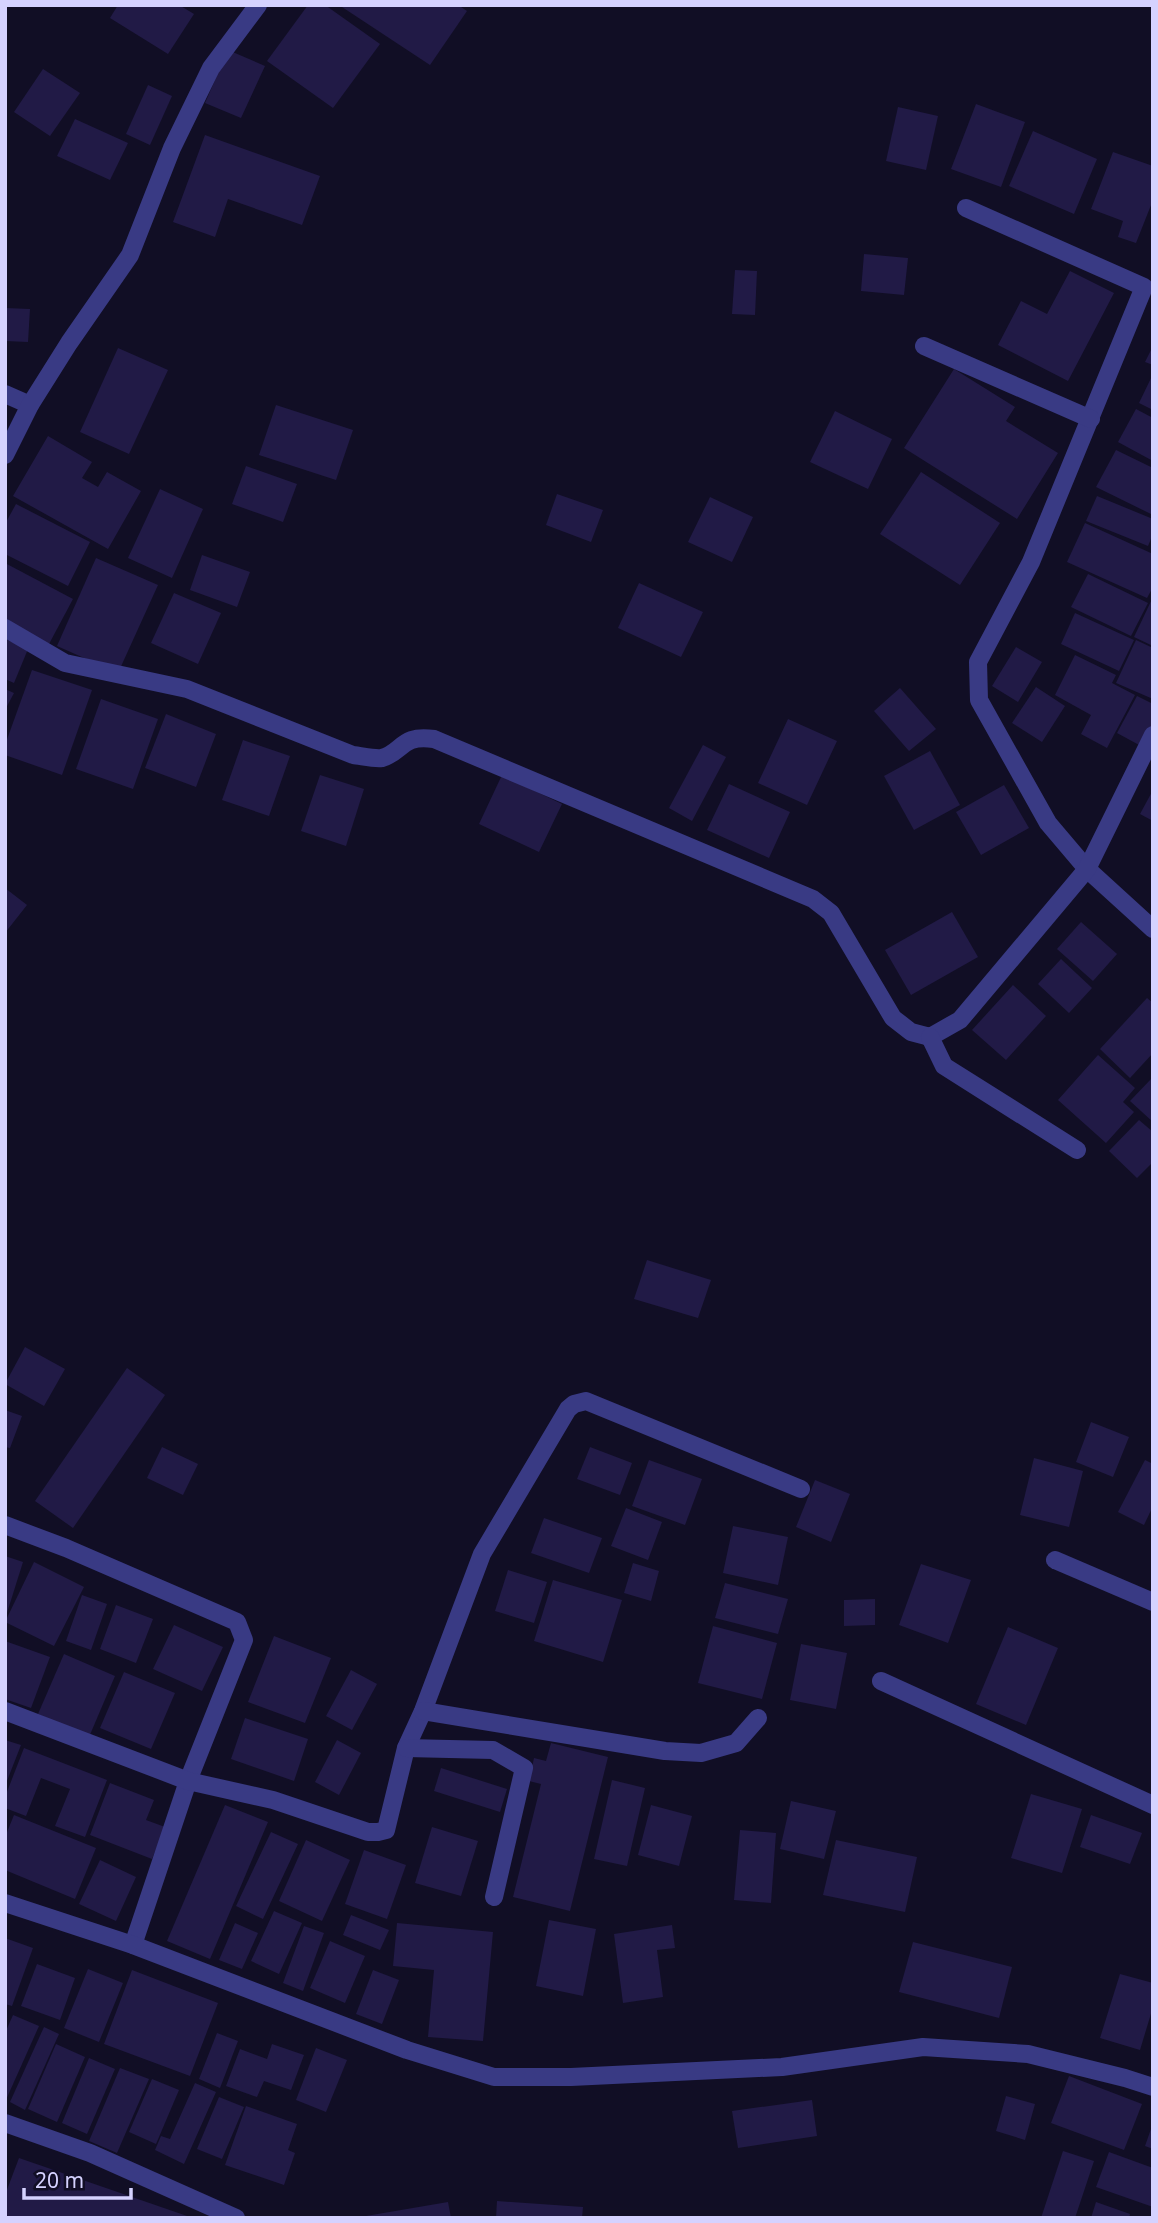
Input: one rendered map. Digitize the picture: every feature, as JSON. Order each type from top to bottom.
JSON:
[{"type":"street","points":[[5,455],[30,405],[69,343],[131,255],[172,148],[211,68],[258,5]]},
{"type":"street","points":[[966,208],[1149,280],[1031,562],[978,662],[979,700],[1048,823],[1087,869],[1153,929]]},
{"type":"street","points":[[924,346],[1091,419]]},
{"type":"street","points":[[5,394],[30,405]]},
{"type":"street","points":[[5,628],[65,663],[187,690],[353,755],[381,758],[412,739],[434,739],[813,899],[831,913],[893,1018],[911,1032],[930,1037],[960,1020],[1087,869],[1153,735]]},
{"type":"street","points":[[930,1037],[944,1066],[1077,1150]]},
{"type":"street","points":[[5,1712],[188,1781],[273,1800],[368,1832],[378,1832],[386,1829],[406,1748],[423,1711],[482,1555],[568,1409],[574,1404],[586,1401],[801,1489]]},
{"type":"street","points":[[5,1525],[66,1548],[237,1622],[244,1640],[188,1781],[134,1945]]},
{"type":"street","points":[[1055,1560],[1153,1602]]},
{"type":"street","points":[[881,1681],[1153,1805]]},
{"type":"street","points":[[423,1711],[665,1751],[701,1753],[736,1743],[758,1718]]},
{"type":"street","points":[[406,1748],[493,1750],[524,1768],[494,1897]]},
{"type":"street","points":[[5,1903],[134,1945],[407,2049],[494,2077],[571,2077],[782,2067],[923,2047],[1028,2054],[1153,2087]]},
{"type":"street","points":[[5,2123],[90,2154],[236,2218]]},
{"type":"building","points":[[118,5],[179,5],[194,14],[168,54],[110,18]]},
{"type":"building","points":[[308,5],[325,5],[380,44],[333,108],[267,61]]},
{"type":"building","points":[[339,5],[458,5],[467,11],[430,65]]},
{"type":"building","points":[[228,50],[265,66],[241,118],[205,103]]},
{"type":"building","points":[[43,69],[80,93],[50,136],[14,112]]},
{"type":"building","points":[[148,85],[172,96],[150,145],[126,134]]},
{"type":"building","points":[[976,104],[1025,122],[1001,187],[951,169]]},
{"type":"building","points":[[898,107],[938,116],[926,170],[886,161]]},
{"type":"building","points":[[75,119],[128,143],[110,180],[57,156]]},
{"type":"building","points":[[1033,131],[1097,159],[1074,214],[1009,186]]},
{"type":"building","points":[[205,135],[320,176],[302,225],[228,199],[215,237],[173,222]]},
{"type":"building","points":[[1113,152],[1153,166],[1153,200],[1136,243],[1118,237],[1123,221],[1091,209]]},
{"type":"building","points":[[864,254],[908,258],[904,295],[861,291]]},
{"type":"building","points":[[735,270],[757,271],[755,315],[732,314]]},
{"type":"building","points":[[1070,271],[1114,293],[1068,381],[998,345],[1021,301],[1047,314]]},
{"type":"building","points":[[5,308],[30,309],[28,342],[5,341]]},
{"type":"building","points":[[1153,346],[1153,365],[1145,362]]},
{"type":"building","points":[[118,348],[168,370],[129,454],[80,432]]},
{"type":"building","points":[[954,369],[1015,407],[1006,421],[1058,453],[1017,519],[904,448]]},
{"type":"building","points":[[1153,374],[1153,410],[1139,403]]},
{"type":"building","points":[[276,405],[353,430],[336,480],[259,455]]},
{"type":"building","points":[[1136,409],[1153,418],[1153,461],[1118,442]]},
{"type":"building","points":[[835,411],[892,439],[868,489],[810,462]]},
{"type":"building","points":[[48,436],[92,462],[82,478],[98,487],[107,472],[141,491],[108,549],[13,496]]},
{"type":"building","points":[[1116,450],[1153,468],[1153,515],[1096,487]]},
{"type":"building","points":[[246,466],[297,484],[283,522],[232,504]]},
{"type":"building","points":[[921,472],[1000,523],[960,585],[880,534]]},
{"type":"building","points":[[160,489],[203,509],[172,578],[128,558]]},
{"type":"building","points":[[557,494],[603,510],[591,542],[546,525]]},
{"type":"building","points":[[1097,496],[1153,519],[1153,534],[1148,546],[1086,521]]},
{"type":"building","points":[[710,497],[753,517],[732,562],[688,542]]},
{"type":"building","points":[[16,504],[90,542],[68,586],[5,554],[5,524]]},
{"type":"building","points":[[1085,523],[1153,554],[1153,587],[1147,598],[1067,562]]},
{"type":"building","points":[[202,555],[250,572],[237,607],[190,590]]},
{"type":"building","points":[[96,558],[158,585],[118,673],[57,646]]},
{"type":"building","points":[[5,563],[73,599],[49,644],[5,621]]},
{"type":"building","points":[[1088,574],[1148,603],[1131,636],[1071,607]]},
{"type":"building","points":[[639,583],[703,612],[681,657],[618,628]]},
{"type":"building","points":[[174,593],[221,613],[198,664],[151,643]]},
{"type":"building","points":[[1153,597],[1153,646],[1134,637]]},
{"type":"building","points":[[1075,613],[1134,640],[1119,671],[1061,644]]},
{"type":"building","points":[[5,639],[28,649],[14,683],[5,679]]},
{"type":"building","points":[[1136,640],[1153,648],[1153,699],[1116,683]]},
{"type":"building","points":[[1016,647],[1042,662],[1018,702],[992,686]]},
{"type":"building","points":[[1075,655],[1116,675],[1112,683],[1135,695],[1107,748],[1081,734],[1091,715],[1055,695]]},
{"type":"building","points":[[32,670],[92,690],[62,775],[5,755],[5,745]]},
{"type":"building","points":[[1036,687],[1065,706],[1042,742],[1012,723]]},
{"type":"building","points":[[900,688],[936,729],[909,751],[874,711]]},
{"type":"building","points":[[5,689],[14,693],[5,710]]},
{"type":"building","points":[[1137,696],[1153,704],[1153,724],[1141,746],[1117,733]]},
{"type":"building","points":[[101,699],[158,719],[133,789],[76,769]]},
{"type":"building","points":[[166,714],[216,734],[196,787],[145,768]]},
{"type":"building","points":[[788,719],[837,741],[807,805],[758,783]]},
{"type":"building","points":[[243,740],[290,756],[269,816],[222,800]]},
{"type":"building","points":[[703,745],[726,757],[692,821],[669,808]]},
{"type":"building","points":[[930,751],[960,805],[914,830],[884,776]]},
{"type":"building","points":[[320,775],[364,789],[346,846],[301,831]]},
{"type":"building","points":[[502,775],[562,804],[539,852],[479,824]]},
{"type":"building","points":[[729,784],[790,812],[769,858],[707,830]]},
{"type":"building","points":[[1004,785],[1029,828],[981,855],[956,812]]},
{"type":"building","points":[[1153,790],[1153,821],[1140,814]]},
{"type":"building","points":[[5,888],[27,905],[5,933]]},
{"type":"building","points":[[952,912],[978,957],[911,995],[885,950]]},
{"type":"building","points":[[1081,922],[1117,954],[1093,981],[1057,949]]},
{"type":"building","points":[[1061,959],[1092,988],[1069,1013],[1038,984]]},
{"type":"building","points":[[1013,985],[1046,1016],[1006,1060],[972,1030]]},
{"type":"building","points":[[1147,998],[1153,1003],[1153,1053],[1130,1078],[1100,1049]]},
{"type":"building","points":[[1098,1055],[1135,1088],[1123,1102],[1134,1112],[1106,1143],[1058,1100]]},
{"type":"building","points":[[1153,1077],[1153,1122],[1130,1101]]},
{"type":"building","points":[[1139,1120],[1153,1132],[1153,1162],[1137,1178],[1109,1151]]},
{"type":"building","points":[[647,1260],[711,1280],[698,1318],[634,1299]]},
{"type":"building","points":[[25,1347],[65,1369],[44,1406],[5,1384]]},
{"type":"building","points":[[127,1368],[165,1395],[73,1528],[35,1501]]},
{"type":"building","points":[[5,1410],[22,1416],[10,1448],[5,1447]]},
{"type":"building","points":[[1091,1422],[1129,1437],[1113,1477],[1076,1462]]},
{"type":"building","points":[[162,1447],[198,1464],[183,1495],[147,1478]]},
{"type":"building","points":[[590,1447],[632,1463],[620,1495],[577,1479]]},
{"type":"building","points":[[1034,1458],[1083,1471],[1069,1527],[1020,1515]]},
{"type":"building","points":[[649,1460],[702,1479],[685,1525],[632,1506]]},
{"type":"building","points":[[1145,1460],[1153,1464],[1153,1506],[1144,1525],[1118,1512]]},
{"type":"building","points":[[815,1480],[850,1494],[831,1542],[796,1527]]},
{"type":"building","points":[[626,1508],[662,1522],[648,1560],[611,1546]]},
{"type":"building","points":[[544,1518],[602,1538],[589,1573],[531,1553]]},
{"type":"building","points":[[733,1526],[788,1537],[778,1585],[723,1573]]},
{"type":"building","points":[[5,1556],[23,1562],[6,1616],[5,1616]]},
{"type":"building","points":[[34,1562],[84,1587],[54,1646],[5,1622]]},
{"type":"building","points":[[633,1563],[659,1571],[651,1601],[624,1593]]},
{"type":"building","points":[[921,1564],[971,1580],[948,1643],[899,1625]]},
{"type":"building","points":[[508,1570],[547,1582],[534,1623],[495,1611]]},
{"type":"building","points":[[553,1580],[622,1600],[603,1662],[534,1641]]},
{"type":"building","points":[[725,1583],[788,1599],[778,1634],[715,1618]]},
{"type":"building","points":[[82,1595],[107,1604],[91,1650],[66,1641]]},
{"type":"building","points":[[875,1599],[875,1625],[844,1626],[844,1600]]},
{"type":"building","points":[[116,1605],[153,1619],[136,1663],[100,1649]]},
{"type":"building","points":[[174,1625],[223,1647],[202,1691],[153,1669]]},
{"type":"building","points":[[713,1626],[777,1643],[762,1699],[698,1683]]},
{"type":"building","points":[[1008,1627],[1058,1648],[1026,1725],[976,1704]]},
{"type":"building","points":[[274,1636],[331,1658],[305,1723],[248,1702]]},
{"type":"building","points":[[5,1641],[50,1657],[31,1708],[5,1699]]},
{"type":"building","points":[[801,1644],[847,1653],[836,1709],[790,1700]]},
{"type":"building","points":[[64,1654],[115,1676],[89,1737],[38,1714]]},
{"type":"building","points":[[351,1670],[377,1684],[352,1730],[326,1716]]},
{"type":"building","points":[[124,1672],[175,1693],[151,1749],[100,1728]]},
{"type":"building","points":[[245,1718],[308,1739],[294,1781],[231,1759]]},
{"type":"building","points":[[5,1740],[21,1745],[5,1786]]},
{"type":"building","points":[[337,1740],[361,1753],[339,1795],[315,1782]]},
{"type":"building","points":[[551,1743],[608,1757],[570,1911],[513,1897],[541,1784],[529,1781],[534,1758],[546,1761]]},
{"type":"building","points":[[24,1748],[107,1780],[85,1837],[55,1826],[70,1789],[41,1778],[26,1816],[5,1808],[5,1797]]},
{"type":"building","points":[[441,1768],[507,1789],[500,1812],[434,1791]]},
{"type":"building","points":[[612,1780],[645,1788],[627,1866],[594,1859]]},
{"type":"building","points":[[110,1783],[154,1800],[146,1820],[165,1827],[152,1859],[90,1835]]},
{"type":"building","points":[[1031,1794],[1082,1809],[1062,1873],[1011,1858]]},
{"type":"building","points":[[791,1801],[836,1811],[824,1859],[780,1849]]},
{"type":"building","points":[[225,1805],[268,1822],[210,1959],[167,1941]]},
{"type":"building","points":[[651,1805],[692,1816],[679,1866],[638,1855]]},
{"type":"building","points":[[14,1815],[96,1848],[75,1899],[5,1870],[5,1837]]},
{"type":"building","points":[[1091,1815],[1142,1833],[1130,1864],[1080,1847]]},
{"type":"building","points":[[432,1827],[478,1841],[461,1896],[415,1883]]},
{"type":"building","points":[[740,1830],[776,1833],[771,1903],[734,1900]]},
{"type":"building","points":[[271,1832],[298,1844],[263,1919],[236,1906]]},
{"type":"building","points":[[306,1840],[350,1860],[322,1921],[279,1901]]},
{"type":"building","points":[[836,1840],[917,1857],[905,1912],[823,1895]]},
{"type":"building","points":[[364,1850],[406,1865],[387,1919],[345,1904]]},
{"type":"building","points":[[100,1860],[136,1877],[116,1921],[79,1904]]},
{"type":"building","points":[[274,1911],[302,1923],[279,1974],[251,1961]]},
{"type":"building","points":[[351,1915],[389,1930],[380,1950],[343,1935]]},
{"type":"building","points":[[549,1920],[596,1929],[583,1996],[536,1986]]},
{"type":"building","points":[[235,1923],[258,1933],[242,1969],[219,1960]]},
{"type":"building","points":[[397,1923],[493,1932],[483,2041],[428,2037],[434,1970],[393,1966]]},
{"type":"building","points":[[672,1925],[675,1948],[657,1950],[663,1997],[623,2003],[614,1934]]},
{"type":"building","points":[[304,1926],[324,1933],[303,1991],[283,1983]]},
{"type":"building","points":[[5,1938],[33,1948],[12,2006],[5,2004]]},
{"type":"building","points":[[330,1941],[365,1956],[345,2003],[310,1988]]},
{"type":"building","points":[[913,1942],[1012,1967],[999,2018],[899,1992]]},
{"type":"building","points":[[37,1964],[75,1978],[60,2020],[21,2006]]},
{"type":"building","points":[[88,1969],[123,1983],[99,2042],[64,2028]]},
{"type":"building","points":[[132,1970],[218,2003],[190,2076],[104,2044]]},
{"type":"building","points":[[373,1970],[399,1980],[382,2024],[356,2014]]},
{"type":"building","points":[[1120,1974],[1153,1983],[1153,2007],[1140,2050],[1100,2038]]},
{"type":"building","points":[[13,2015],[39,2026],[5,2102],[5,2033]]},
{"type":"building","points":[[44,2027],[59,2034],[25,2110],[10,2102]]},
{"type":"building","points":[[217,2033],[238,2041],[220,2088],[199,2079]]},
{"type":"building","points":[[56,2044],[85,2057],[57,2122],[28,2109]]},
{"type":"building","points":[[272,2044],[304,2055],[291,2090],[264,2081],[257,2097],[226,2086],[240,2049],[267,2059]]},
{"type":"building","points":[[316,2048],[347,2060],[326,2112],[296,2100]]},
{"type":"building","points":[[89,2058],[115,2069],[87,2134],[62,2123]]},
{"type":"building","points":[[120,2068],[149,2079],[117,2153],[89,2141]]},
{"type":"building","points":[[1069,2076],[1142,2104],[1124,2150],[1051,2123]]},
{"type":"building","points":[[152,2079],[179,2090],[156,2144],[129,2132]]},
{"type":"building","points":[[195,2083],[216,2092],[184,2164],[155,2150],[161,2136],[170,2139]]},
{"type":"building","points":[[1006,2096],[1035,2104],[1025,2140],[996,2131]]},
{"type":"building","points":[[219,2097],[244,2107],[222,2159],[197,2149]]},
{"type":"building","points":[[812,2100],[817,2136],[738,2148],[732,2111]]},
{"type":"building","points":[[246,2106],[297,2124],[288,2150],[295,2153],[284,2185],[225,2165]]},
{"type":"building","points":[[1153,2126],[1153,2149],[1145,2146]]},
{"type":"building","points":[[1063,2151],[1094,2161],[1075,2218],[1041,2218]]},
{"type":"building","points":[[1109,2152],[1153,2168],[1153,2207],[1096,2187]]},
{"type":"building","points":[[19,2158],[190,2218],[5,2218],[5,2195]]},
{"type":"building","points":[[497,2201],[583,2207],[582,2218],[496,2218]]},
{"type":"building","points":[[448,2202],[451,2218],[366,2216]]},
{"type":"building","points":[[1096,2202],[1130,2214],[1129,2218],[1091,2218]]}]
